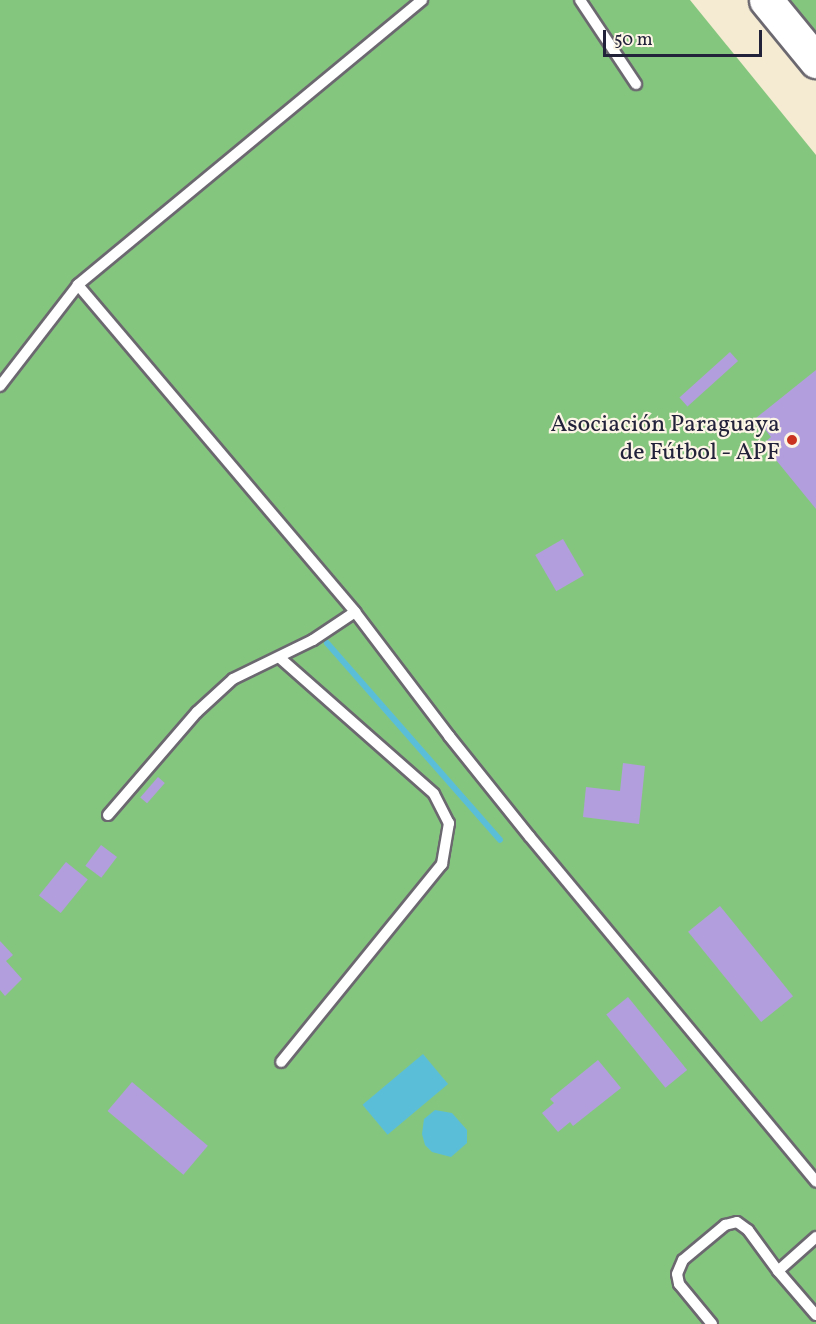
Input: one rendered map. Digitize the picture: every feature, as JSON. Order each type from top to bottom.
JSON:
[{"type":"highway","points":[[766,0],[816,61]]},
{"type":"lane","points":[[0,386],[78,285],[422,0]]},
{"type":"lane","points":[[580,0],[636,84]]},
{"type":"lane","points":[[78,285],[355,612],[515,819],[816,1182]]},
{"type":"lane","points":[[108,815],[196,712],[233,679],[313,640],[355,612]]},
{"type":"lane","points":[[280,658],[434,794],[449,823],[442,864],[281,1062]]},
{"type":"lane","points":[[712,1324],[679,1284],[677,1274],[683,1260],[725,1225],[737,1222],[748,1230],[778,1271],[816,1315]]},
{"type":"lane","points":[[778,1271],[816,1237]]},
{"type":"green space","points":[[0,0],[690,0],[816,155],[816,1324],[0,1324]]},
{"type":"green space","points":[[785,0],[816,0],[816,38]]},
{"type":"water","points":[[423,1054],[448,1084],[388,1135],[362,1105]]},
{"type":"water","points":[[435,1110],[452,1113],[467,1130],[467,1143],[451,1157],[432,1152],[425,1145],[422,1134],[424,1119]]},
{"type":"building","points":[[730,352],[738,361],[687,406],[679,398]]},
{"type":"building","name":"Asociación Paraguaya de Fútbol - APF","points":[[816,370],[816,509],[763,444],[771,437],[756,418]]},
{"type":"building","points":[[563,539],[584,575],[556,591],[535,555]]},
{"type":"building","points":[[623,763],[645,766],[639,824],[583,817],[586,787],[620,791]]},
{"type":"building","points":[[158,777],[165,783],[147,803],[140,797]]},
{"type":"building","points":[[101,845],[117,857],[101,878],[85,866]]},
{"type":"building","points":[[66,862],[88,880],[61,913],[39,895]]},
{"type":"building","points":[[720,906],[793,996],[761,1022],[688,932]]},
{"type":"building","points":[[0,941],[13,955],[6,961],[22,979],[5,996],[0,990]]},
{"type":"building","points":[[628,997],[687,1070],[665,1088],[606,1015]]},
{"type":"building","points":[[598,1060],[621,1088],[573,1126],[570,1122],[558,1132],[542,1113],[554,1103],[550,1099]]},
{"type":"building","points":[[132,1082],[208,1146],[183,1175],[108,1111]]},
{"type":"waterway","points":[[327,643],[500,840]]},
{"type":"place","name":"Asociación Paraguaya de Fútbol - APF","points":[[792,440]]}]
